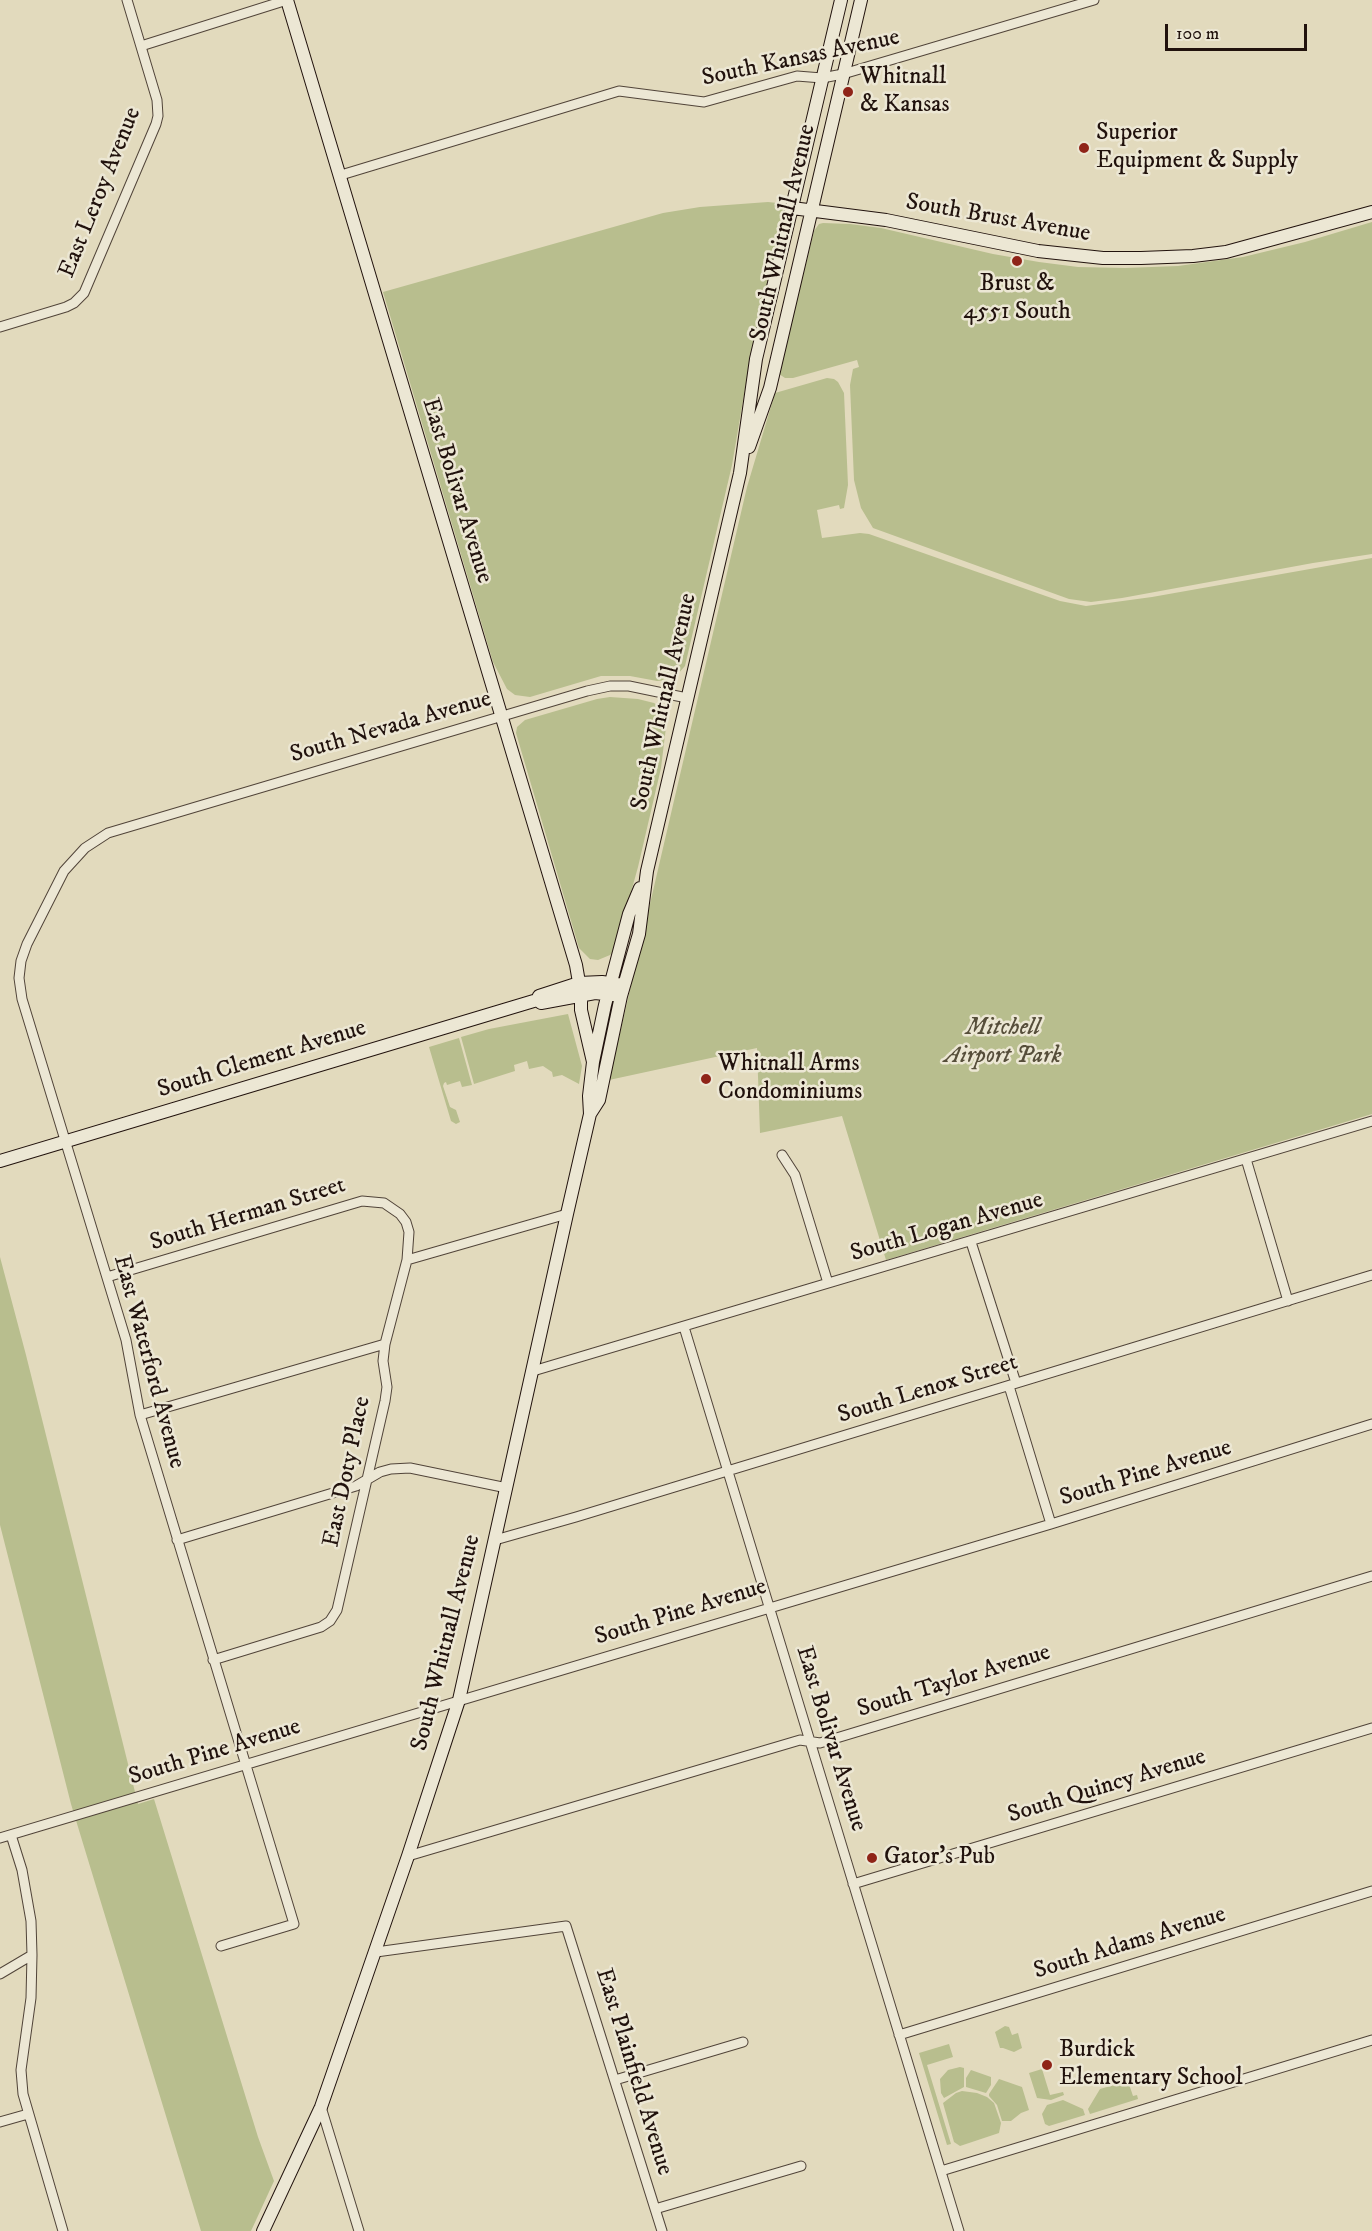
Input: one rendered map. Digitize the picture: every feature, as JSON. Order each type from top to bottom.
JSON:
[{"type":"street","name":"East Leroy Avenue","points":[[0,327],[66,307],[79,297],[86,286],[158,116],[157,100],[127,0]]},
{"type":"street","points":[[141,45],[287,0]]},
{"type":"street","name":"East Bolivar Avenue","points":[[287,0],[576,965],[580,989],[580,1010],[593,1062]]},
{"type":"street","name":"South Whitnall Avenue","points":[[590,1114],[598,1100],[622,991],[639,934],[647,870],[740,473],[756,359],[841,0]]},
{"type":"street","name":"South Whitnall Avenue","points":[[740,473],[770,388],[861,0]]},
{"type":"street","name":"South Kansas Avenue","points":[[341,175],[619,91],[704,102],[797,76],[822,78],[843,74],[1094,0]]},
{"type":"street","name":"South Brust Avenue","points":[[792,208],[886,220],[1045,252],[1103,258],[1193,256],[1245,248],[1372,212]]},
{"type":"street","name":"South Nevada Avenue","points":[[108,833],[586,691],[610,686],[629,686],[687,698]]},
{"type":"street","name":"East Waterford Avenue","points":[[108,833],[85,848],[64,871],[33,930],[21,961],[19,978],[22,999],[64,1142],[130,1355],[140,1415],[294,1924],[221,1946]]},
{"type":"street","name":"South Whitnall Avenue","points":[[263,2231],[321,2107],[376,1952],[459,1700],[590,1114],[589,1096],[593,1062],[609,989],[629,914],[647,870]]},
{"type":"street","name":"South Clement Avenue","points":[[0,1161],[537,1000],[541,1003],[580,989],[595,993],[609,989],[622,991]]},
{"type":"street","name":"South Logan Avenue","points":[[533,1371],[1372,1121]]},
{"type":"street","points":[[782,1155],[795,1175],[828,1283]]},
{"type":"street","points":[[1246,1160],[1288,1301]]},
{"type":"street","name":"South Herman Street","points":[[107,1277],[362,1201],[384,1203],[400,1214],[409,1232],[407,1260]]},
{"type":"street","points":[[407,1260],[567,1214]]},
{"type":"street","points":[[971,1242],[1051,1524]]},
{"type":"street","name":"East Doty Place","points":[[213,1660],[321,1628],[337,1611],[385,1401],[387,1387],[383,1361],[385,1344],[407,1260]]},
{"type":"street","name":"South Lenox Street","points":[[495,1540],[1372,1275]]},
{"type":"street","name":"East Bolivar Avenue","points":[[684,1327],[959,2231]]},
{"type":"street","points":[[140,1415],[385,1344]]},
{"type":"street","name":"South Pine Avenue","points":[[0,1838],[1051,1524],[1372,1424]]},
{"type":"street","points":[[177,1540],[356,1486],[380,1472],[410,1468],[507,1488]]},
{"type":"street","name":"South Taylor Avenue","points":[[408,1856],[800,1740],[820,1743],[1372,1576]]},
{"type":"street","name":"South Quincy Avenue","points":[[853,1884],[1372,1728]]},
{"type":"street","points":[[11,1835],[22,1870],[31,1921],[33,1955],[31,1998],[21,2070],[23,2094],[63,2231]]},
{"type":"street","name":"South Adams Avenue","points":[[899,2035],[1372,1891]]},
{"type":"street","name":"East Plainfield Avenue","points":[[376,1952],[566,1926],[662,2231]]},
{"type":"street","points":[[0,1974],[33,1955]]},
{"type":"street","points":[[941,2171],[1372,2040]]},
{"type":"street","points":[[615,2080],[743,2042]]},
{"type":"street","points":[[321,2107],[359,2231]]},
{"type":"street","points":[[0,2122],[28,2114]]},
{"type":"street","points":[[655,2210],[801,2166]]},
{"type":"green space","points":[[768,202],[786,204],[751,354],[732,465],[685,666],[677,675],[667,680],[601,676],[530,697],[515,695],[507,689],[493,662],[383,292],[663,213],[700,207]]},
{"type":"green space","points":[[1372,222],[1372,554],[1122,598],[1091,602],[1069,599],[873,528],[861,508],[854,480],[850,385],[853,369],[859,367],[857,360],[793,378],[785,378],[779,374],[814,231],[819,224],[850,224],[881,228],[993,254],[1039,262],[1078,267],[1125,268],[1178,266],[1243,257]]},
{"type":"green space","name":"Mitchell Airport Park","points":[[827,378],[838,382],[844,393],[848,485],[844,508],[840,509],[839,505],[817,510],[822,538],[869,534],[1060,601],[1086,606],[1152,597],[1372,558],[1372,1114],[886,1260],[842,1116],[760,1133],[757,1048],[609,1080],[747,487],[775,393]]},
{"type":"green space","points":[[610,697],[638,699],[654,703],[663,709],[667,719],[661,768],[638,867],[615,950],[598,960],[590,959],[579,948],[516,733],[517,727],[525,720]]},
{"type":"green space","points":[[568,1014],[582,1066],[579,1084],[562,1075],[553,1077],[552,1072],[543,1066],[529,1069],[527,1061],[514,1065],[515,1071],[474,1084],[461,1037],[489,1029]]},
{"type":"green space","points":[[459,1038],[472,1085],[462,1087],[460,1081],[447,1085],[446,1082],[444,1083],[450,1107],[456,1110],[460,1122],[456,1124],[451,1121],[429,1047]]},
{"type":"green space","points":[[0,1257],[138,1804],[154,1799],[258,2137],[274,2181],[251,2231],[201,2231],[71,1804],[0,1525]]},
{"type":"green space","points":[[1005,2026],[1009,2027],[1012,2035],[1018,2033],[1022,2048],[1014,2052],[1000,2048],[995,2032]]},
{"type":"green space","points":[[949,2044],[953,2057],[927,2065],[951,2144],[947,2145],[919,2053]]},
{"type":"green space","points":[[964,2068],[964,2087],[944,2098],[941,2093],[940,2079],[948,2070]]},
{"type":"green space","points":[[1042,2069],[1050,2095],[1063,2092],[1064,2095],[1051,2100],[1037,2098],[1029,2073]]},
{"type":"green space","points":[[971,2070],[991,2077],[991,2085],[986,2093],[966,2087],[966,2078]]},
{"type":"green space","points":[[999,2079],[1022,2087],[1029,2110],[1011,2121],[1002,2121],[997,2105],[989,2096]]},
{"type":"green space","points":[[1128,2081],[1133,2096],[1137,2095],[1138,2099],[1090,2114],[1088,2109],[1100,2089]]},
{"type":"green space","points":[[962,2091],[977,2093],[994,2103],[1001,2123],[999,2133],[960,2146],[954,2142],[943,2103]]},
{"type":"green space","points":[[1063,2100],[1083,2109],[1085,2115],[1049,2126],[1045,2124],[1042,2114],[1047,2105]]},
{"type":"place","name":"Whitnall & Kansas","points":[[848,92]]},
{"type":"place","name":"Superior Equipment & Supply","points":[[1084,148]]},
{"type":"place","name":"Brust & 4551 South","points":[[1017,261]]},
{"type":"place","name":"Whitnall Arms Condominiums","points":[[706,1079]]},
{"type":"place","name":"Gator's Pub","points":[[872,1858]]},
{"type":"place","name":"Burdick Elementary School","points":[[1047,2065]]}]
